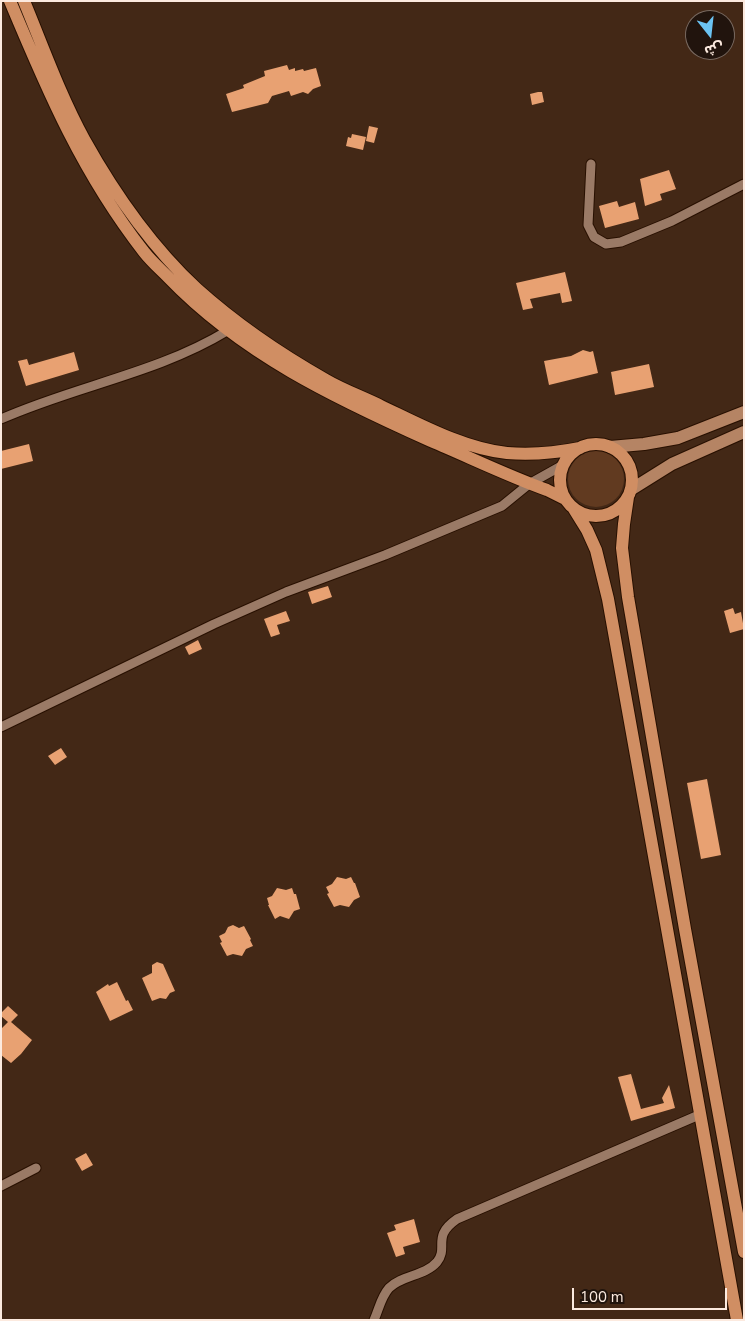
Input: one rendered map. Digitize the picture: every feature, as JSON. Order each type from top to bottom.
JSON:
[{"type":"main road","points":[[10,1],[43,80],[72,142],[102,194],[145,253],[188,298],[227,331],[246,345],[319,389],[397,426],[529,484],[547,490],[588,516],[604,516],[618,510],[630,493],[672,464],[744,432]]},
{"type":"main road","points":[[24,1],[54,74],[84,138],[113,187],[155,244],[197,288],[253,334],[326,380],[441,434],[476,447],[505,453],[534,454],[600,444],[618,451],[629,464],[632,472],[622,548],[628,597],[683,920],[744,1252]]},
{"type":"main road","points":[[610,447],[678,438],[744,412]]},
{"type":"main road","points":[[580,448],[570,456],[564,465],[560,477],[561,488],[587,530],[596,550],[608,599],[737,1320]]},
{"type":"street","points":[[591,164],[588,225],[594,237],[606,244],[621,242],[672,221],[744,184]]},
{"type":"street","points":[[1,419],[46,400],[188,352],[227,331]]},
{"type":"street","points":[[1,726],[214,624],[286,592],[385,555],[483,515],[502,506],[529,484],[564,465]]},
{"type":"street","points":[[374,1320],[390,1287],[399,1281],[429,1269],[438,1261],[442,1236],[447,1226],[458,1219],[699,1115]]},
{"type":"street","points":[[1,1186],[36,1168]]},
{"type":"shaded area","points":[[590,451],[602,451],[612,455],[620,463],[624,479],[620,495],[612,503],[602,507],[590,507],[580,503],[572,495],[568,485],[568,473],[572,463],[580,455]]},
{"type":"building","points":[[287,65],[289,70],[295,68],[295,71],[316,68],[321,86],[313,89],[308,94],[303,92],[291,96],[289,91],[272,96],[268,103],[232,112],[226,94],[244,88],[243,85],[265,76],[264,71]]},
{"type":"building","points":[[542,92],[544,102],[532,105],[530,94]]},
{"type":"building","points":[[369,126],[378,128],[374,143],[366,141]]},
{"type":"building","points":[[352,134],[366,137],[363,150],[346,146],[348,137],[351,138]]},
{"type":"building","points":[[669,170],[676,189],[660,194],[662,200],[645,206],[640,179]]},
{"type":"building","points":[[617,201],[619,207],[635,202],[639,219],[605,228],[599,206]]},
{"type":"building","points":[[565,272],[572,301],[562,303],[560,293],[530,299],[533,308],[523,310],[516,283]]},
{"type":"building","points":[[583,350],[593,351],[598,373],[549,385],[544,361],[571,356]]},
{"type":"building","points":[[74,352],[79,370],[26,386],[18,361],[27,359],[29,365]]},
{"type":"building","points":[[649,364],[654,387],[615,395],[611,372]]},
{"type":"building","points":[[29,444],[33,461],[1,469],[1,451]]},
{"type":"building","points":[[328,586],[332,597],[312,604],[308,592]]},
{"type":"building","points":[[733,608],[735,614],[741,612],[744,629],[730,633],[724,611]]},
{"type":"building","points":[[286,611],[290,621],[277,625],[280,634],[271,637],[264,619]]},
{"type":"building","points":[[198,640],[202,649],[189,655],[185,647]]},
{"type":"building","points":[[61,748],[67,757],[55,765],[48,756]]},
{"type":"building","points":[[707,779],[721,855],[701,859],[687,783]]},
{"type":"building","points":[[337,877],[346,879],[351,877],[355,883],[360,897],[354,900],[349,907],[340,905],[334,907],[327,894],[329,893],[326,887],[332,884]]},
{"type":"building","points":[[277,888],[286,890],[292,888],[294,894],[296,894],[300,909],[294,911],[289,919],[280,916],[275,919],[268,905],[267,898],[272,896]]},
{"type":"building","points":[[233,925],[239,928],[244,926],[251,939],[253,946],[246,949],[242,956],[233,954],[227,956],[220,943],[222,942],[219,936],[225,933],[228,927]]},
{"type":"building","points":[[157,962],[163,964],[175,991],[170,993],[166,999],[160,998],[152,1001],[142,978],[152,973],[152,965]]},
{"type":"building","points":[[117,982],[126,1001],[128,1000],[133,1010],[110,1021],[96,992],[108,984],[109,986]]},
{"type":"building","points":[[8,1006],[18,1015],[11,1022],[32,1040],[11,1063],[1,1055],[1,1029],[8,1022],[1,1016],[1,1013]]},
{"type":"building","points":[[631,1074],[641,1109],[664,1103],[662,1098],[669,1085],[675,1108],[631,1121],[618,1077]]},
{"type":"building","points":[[86,1153],[93,1165],[82,1171],[75,1159]]},
{"type":"building","points":[[414,1219],[420,1242],[403,1247],[405,1254],[396,1257],[387,1233],[396,1230],[394,1225]]}]
